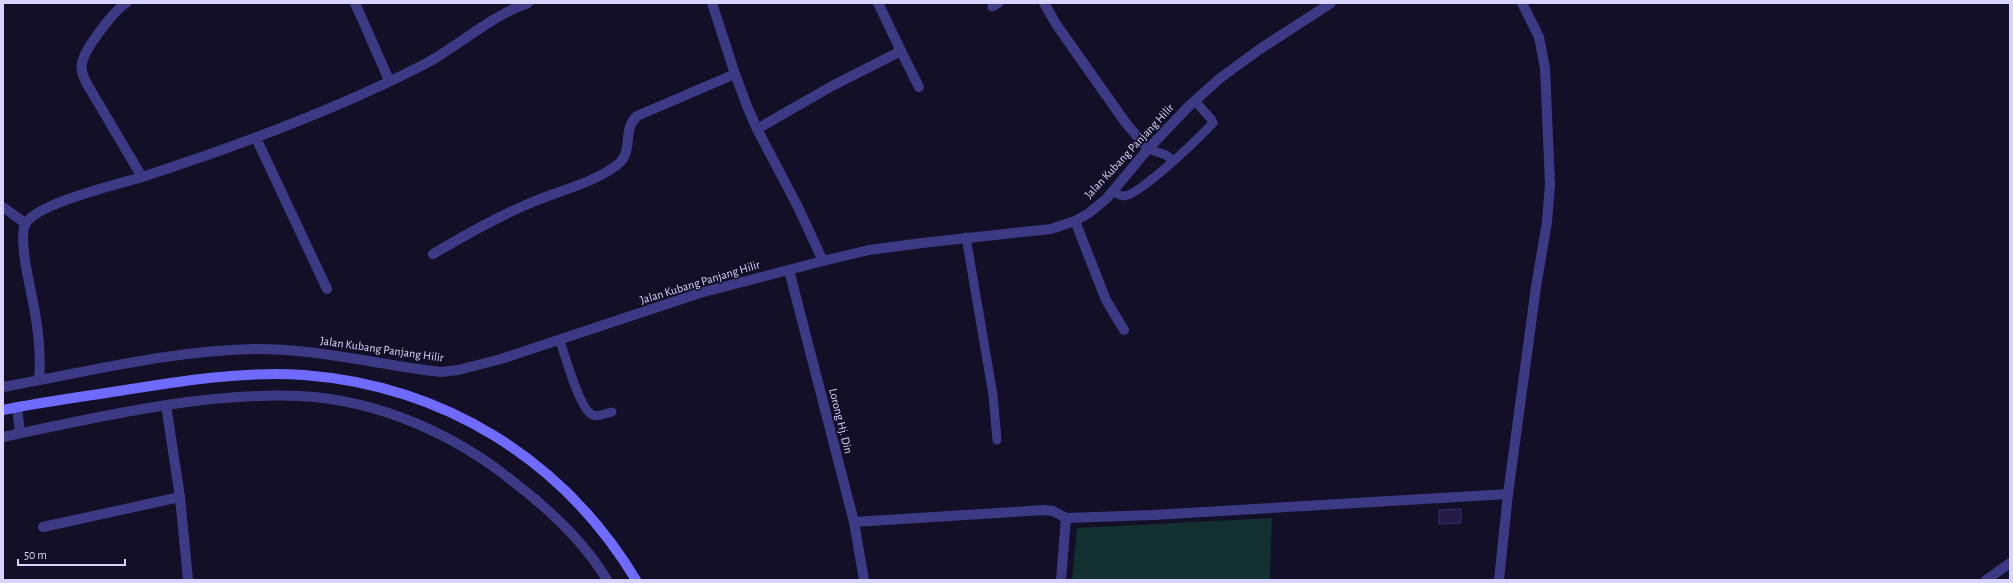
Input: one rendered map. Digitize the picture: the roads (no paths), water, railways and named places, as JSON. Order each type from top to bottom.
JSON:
[{"type":"main road","points":[[3,410],[180,381],[253,374],[302,375],[346,380],[399,392],[447,410],[484,430],[523,454],[559,483],[585,509],[621,555],[636,580]]},
{"type":"street","points":[[126,3],[116,10],[102,29],[82,62],[82,70],[87,84],[142,177]]},
{"type":"street","points":[[355,3],[389,80]]},
{"type":"street","points":[[40,380],[41,356],[23,244],[25,224],[33,216],[66,200],[142,177],[228,146],[256,138],[308,118],[423,65],[496,19],[528,3]]},
{"type":"street","points":[[712,3],[735,74],[757,129],[798,207],[823,261]]},
{"type":"street","points":[[878,3],[900,51],[919,87]]},
{"type":"street","points":[[1044,3],[1056,24],[1125,122],[1148,149]]},
{"type":"street","name":"Jalan Kubang Panjang Hilir","points":[[3,387],[137,362],[197,354],[257,350],[302,351],[441,372],[458,370],[480,365],[560,341],[700,293],[869,250],[1051,229],[1075,221],[1089,213],[1113,191],[1148,149],[1194,101],[1219,79],[1260,49],[1331,3]]},
{"type":"street","points":[[1499,580],[1508,494],[1536,287],[1547,222],[1550,184],[1544,68],[1539,37],[1522,3]]},
{"type":"street","points":[[757,129],[832,86],[900,51]]},
{"type":"street","points":[[433,254],[479,228],[526,205],[606,172],[619,164],[623,158],[627,149],[630,125],[637,116],[735,74]]},
{"type":"street","points":[[256,138],[327,289]]},
{"type":"street","points":[[3,207],[25,224]]},
{"type":"street","points":[[1075,221],[1106,300],[1124,330]]},
{"type":"street","name":"Lorong Hj. Din","points":[[789,270],[854,522],[864,580]]},
{"type":"street","points":[[3,437],[166,405],[221,398],[300,396],[345,402],[386,413],[434,430],[494,465],[551,511],[598,564],[607,580]]},
{"type":"street","points":[[166,405],[180,497],[188,580]]},
{"type":"street","points":[[17,407],[20,433]]},
{"type":"street","points":[[854,522],[1044,510],[1053,511],[1066,518],[1154,515],[1508,494]]},
{"type":"street","points":[[42,527],[180,497]]},
{"type":"street","points":[[1061,580],[1066,518]]},
{"type":"street","points":[[1986,580],[2010,562]]},
{"type":"lane","points":[[1113,191],[1120,196],[1131,194],[1173,161],[1212,123],[1211,119],[1194,101]]},
{"type":"lane","points":[[1148,149],[1166,155],[1173,161]]},
{"type":"lane","points":[[966,238],[993,395],[997,440]]},
{"type":"lane","points":[[560,341],[582,403],[590,414],[596,416],[612,412]]}]
